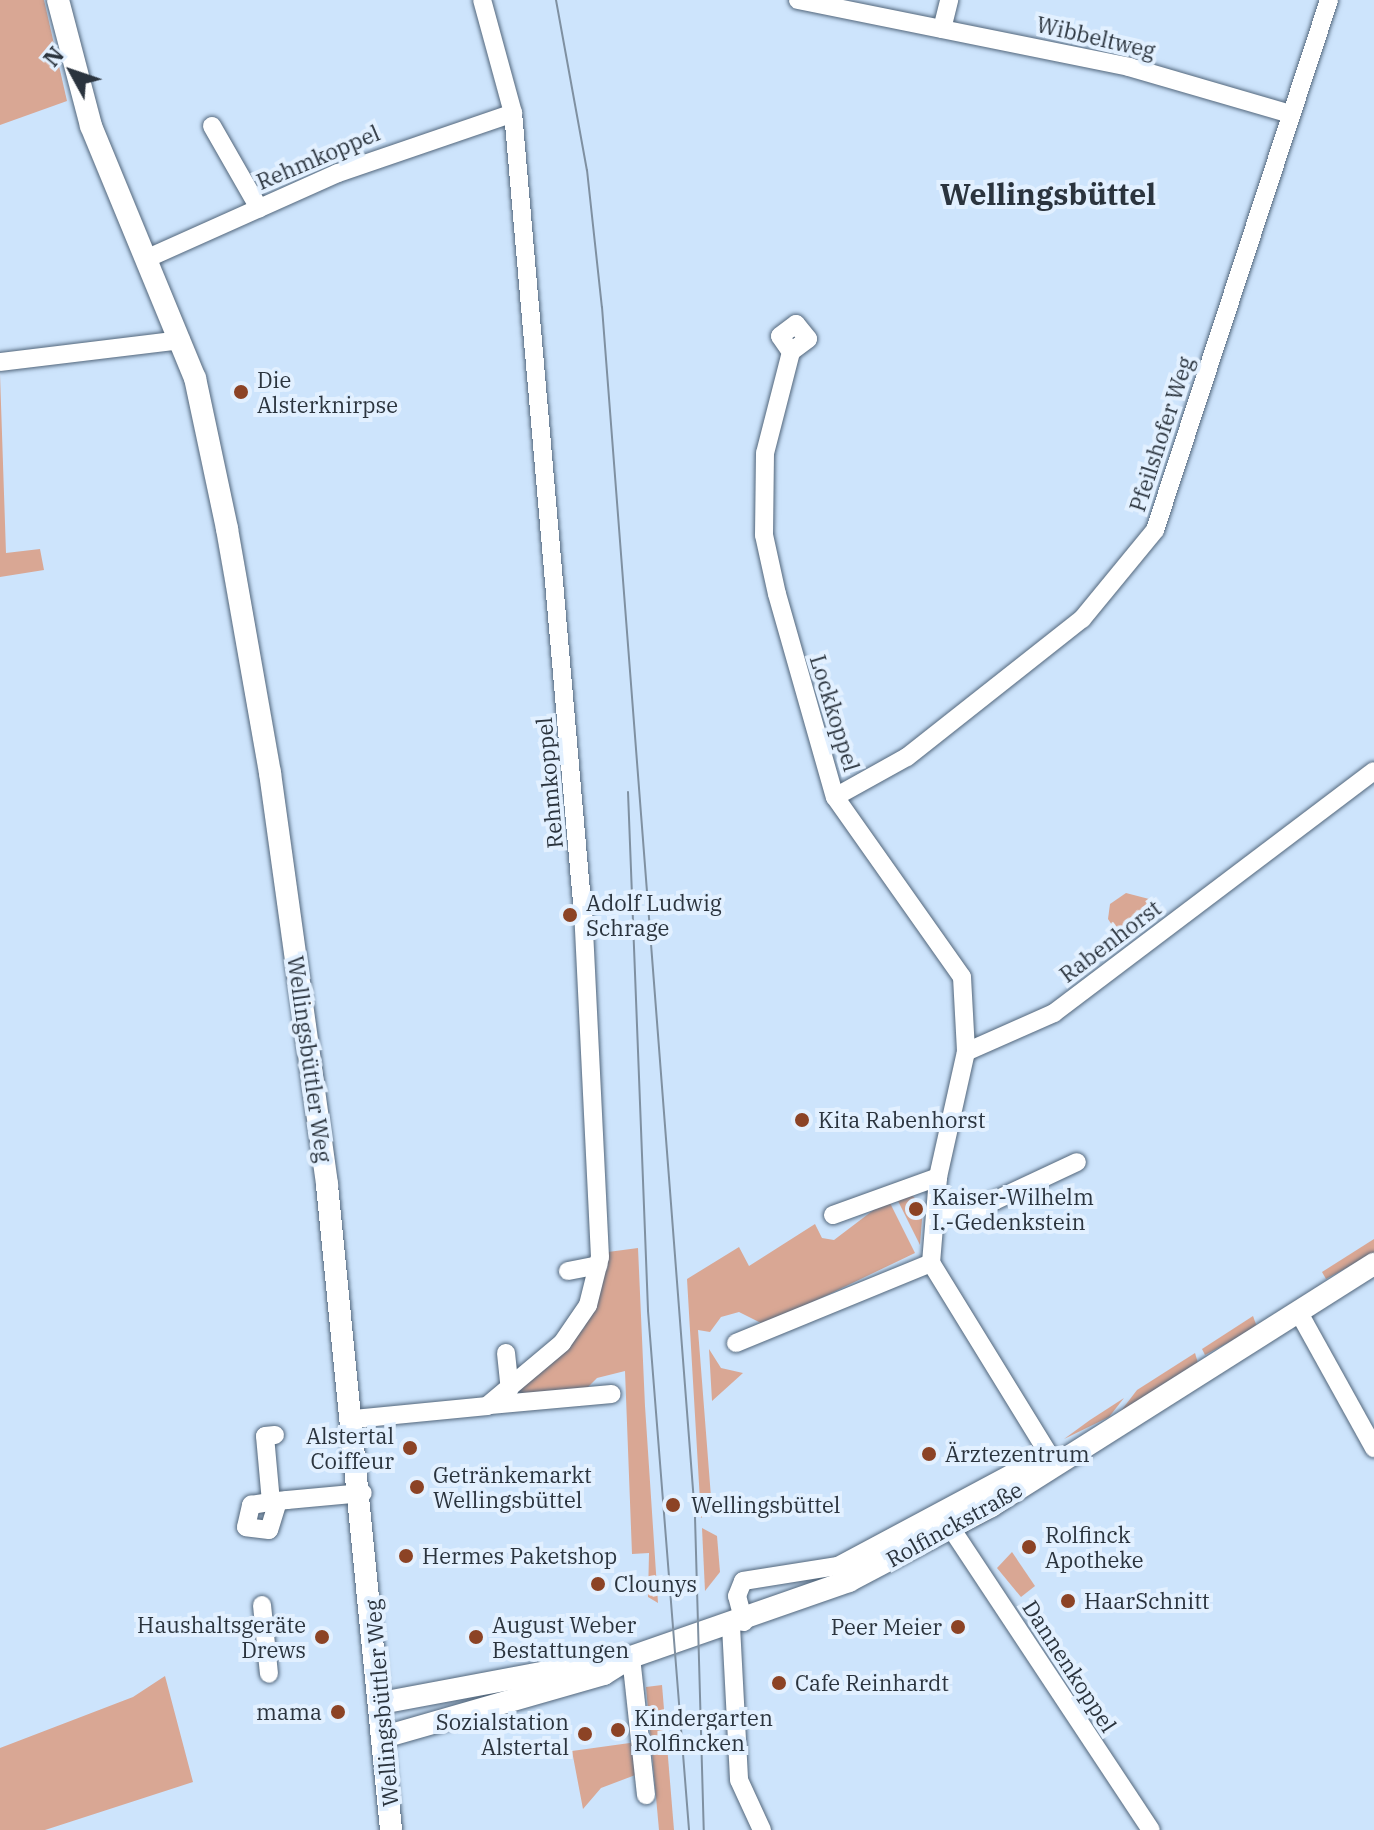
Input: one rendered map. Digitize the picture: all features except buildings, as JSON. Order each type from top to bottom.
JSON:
[{"type":"main road","name":"Wellingsbüttler Weg","points":[[58,0],[82,99],[166,299],[210,440],[270,773],[363,1493],[391,1830]]},
{"type":"main road","name":"Rolfinckstraße","points":[[381,1703],[631,1657],[737,1624],[871,1570],[951,1528],[1056,1466],[1374,1264]]},
{"type":"main road","name":"Rolfinckstraße","points":[[384,1737],[604,1674],[631,1657]]},
{"type":"street","name":"Rehmkoppel","points":[[482,0],[513,113],[583,914],[598,1265],[588,1305],[562,1343],[487,1406]]},
{"type":"street","name":"Wibbeltweg","points":[[798,0],[1129,67],[1287,113]]},
{"type":"street","points":[[942,29],[949,0]]},
{"type":"street","name":"Pfeilshofer Weg","points":[[835,797],[907,757],[1082,619],[1155,530],[1287,113],[1329,0]]},
{"type":"street","name":"Rehmkoppel","points":[[148,258],[411,144],[513,113]]},
{"type":"street","points":[[212,126],[259,208]]},
{"type":"street","points":[[0,362],[181,340]]},
{"type":"street","name":"Lockkoppel","points":[[791,352],[765,453],[764,535],[835,797],[962,977],[966,1052]]},
{"type":"street","name":"Rabenhorst","points":[[966,1052],[1054,1013],[1374,771]]},
{"type":"street","points":[[828,1569],[1012,1473],[1056,1466],[931,1263],[938,1177],[966,1052]]},
{"type":"street","points":[[935,1215],[979,1208],[1077,1162]]},
{"type":"street","points":[[833,1215],[938,1177]]},
{"type":"street","points":[[736,1343],[931,1263]]},
{"type":"street","points":[[568,1271],[598,1265]]},
{"type":"street","points":[[1298,1311],[1374,1448]]},
{"type":"street","points":[[506,1353],[510,1389]]},
{"type":"street","points":[[354,1419],[612,1394]]},
{"type":"street","points":[[275,1435],[265,1436],[275,1501],[363,1493]]},
{"type":"street","name":"Dannenkoppel","points":[[951,1528],[1151,1830]]},
{"type":"street","points":[[762,1830],[739,1780],[737,1596],[743,1581],[828,1569],[871,1570]]},
{"type":"street","points":[[262,1605],[269,1674]]},
{"type":"street","points":[[631,1657],[646,1795]]},
{"type":"shaded area","points":[[0,0],[44,0],[67,101],[0,125]]},
{"type":"shaded area","points":[[0,374],[6,553],[40,549],[44,570],[0,577]]},
{"type":"shaded area","points":[[1126,893],[1149,899],[1161,915],[1124,943],[1108,919],[1110,904]]},
{"type":"shaded area","points":[[911,1194],[923,1207],[920,1245],[896,1197]]},
{"type":"shaded area","points":[[888,1199],[915,1253],[765,1325],[739,1312],[721,1317],[710,1332],[698,1330],[712,1510],[701,1518],[687,1279],[739,1247],[749,1266],[815,1224],[822,1238],[834,1240]]},
{"type":"shaded area","points":[[1374,1239],[1374,1253],[1326,1279],[1322,1272]]},
{"type":"shaded area","points":[[638,1248],[658,1603],[648,1597],[649,1553],[632,1554],[625,1371],[597,1378],[584,1391],[515,1395],[584,1328],[608,1252]]},
{"type":"shaded area","points":[[1253,1316],[1257,1327],[1205,1355],[1202,1349]]},
{"type":"shaded area","points":[[709,1349],[721,1368],[743,1373],[712,1401]]},
{"type":"shaded area","points":[[1195,1353],[1198,1363],[1117,1416],[1137,1390]]},
{"type":"shaded area","points":[[1124,1398],[1109,1417],[1064,1439],[1090,1420]]},
{"type":"shaded area","points":[[702,1528],[717,1536],[720,1572],[705,1591]]},
{"type":"shaded area","points":[[1012,1552],[1035,1586],[1021,1597],[997,1568]]},
{"type":"shaded area","points":[[165,1676],[193,1782],[45,1830],[0,1830],[0,1748],[133,1697]]},
{"type":"shaded area","points":[[662,1685],[674,1830],[659,1830],[646,1687]]},
{"type":"shaded area","points":[[637,1742],[638,1774],[601,1788],[583,1809],[572,1751]]},
{"type":"tram line","points":[[556,0],[587,170],[602,307],[695,1517],[704,1830]]},
{"type":"tram line","points":[[628,792],[648,1311],[689,1830]]},
{"type":"place","name":"Die Alsterknirpse","points":[[241,392]]},
{"type":"place","name":"Adolf Ludwig Schrage","points":[[570,915]]},
{"type":"place","name":"Kita Rabenhorst","points":[[802,1120]]},
{"type":"place","name":"Kaiser-Wilhelm I.-Gedenkstein","points":[[916,1209]]},
{"type":"place","name":"Alstertal Coiffeur","points":[[410,1448]]},
{"type":"place","name":"Ärztezentrum","points":[[929,1454]]},
{"type":"place","name":"Getränkemarkt Wellingsbüttel","points":[[417,1487]]},
{"type":"place","name":"Wellingsbüttel","points":[[673,1505]]},
{"type":"place","name":"Rolfinck Apotheke","points":[[1029,1547]]},
{"type":"place","name":"Hermes Paketshop","points":[[406,1556]]},
{"type":"place","name":"Clounys","points":[[598,1584]]},
{"type":"place","name":"HaarSchnitt","points":[[1068,1601]]},
{"type":"place","name":"Peer Meier","points":[[958,1627]]},
{"type":"place","name":"Haushaltsgeräte Drews","points":[[322,1637]]},
{"type":"place","name":"August Weber Bestattungen","points":[[476,1637]]},
{"type":"place","name":"Cafe Reinhardt","points":[[779,1683]]},
{"type":"place","name":"mama","points":[[338,1712]]},
{"type":"place","name":"Kindergarten Rolfincken","points":[[618,1730]]},
{"type":"place","name":"Sozialstation Alstertal","points":[[585,1734]]},
{"type":"district","name":"Wellingsbüttel","points":[[1048,194]]}]
